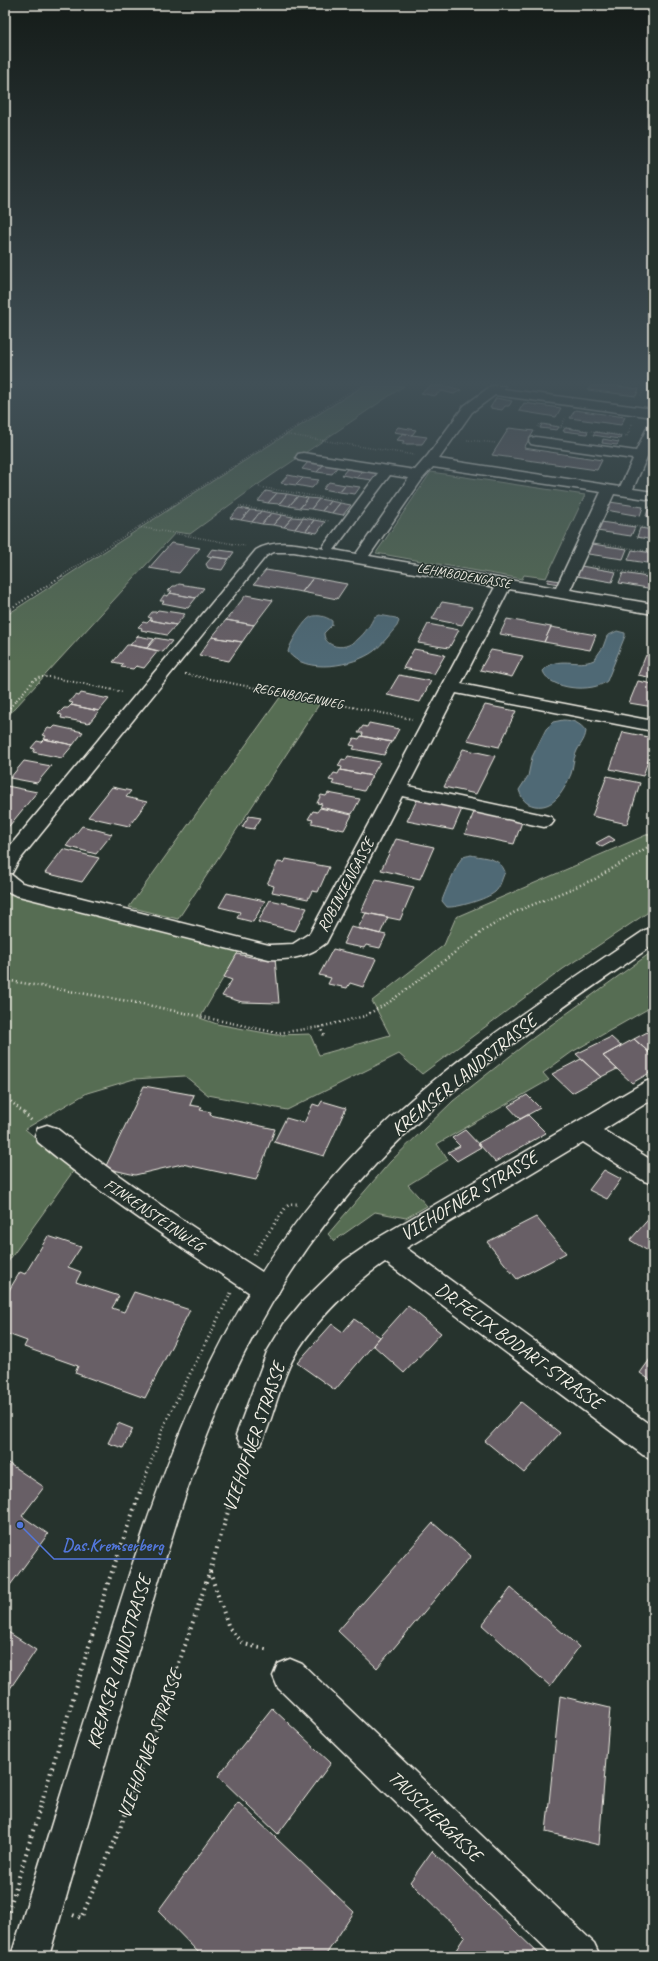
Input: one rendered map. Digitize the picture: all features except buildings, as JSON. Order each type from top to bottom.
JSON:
[{"type":"street","points":[[360,559],[363,527],[377,507],[385,478]]},
{"type":"street","points":[[330,547],[363,527],[377,507],[414,478]]},
{"type":"street","points":[[538,478],[653,496]]},
{"type":"street","points":[[625,491],[631,478]]},
{"type":"street","points":[[561,593],[609,489]]},
{"type":"street","points":[[5,868],[9,860],[261,552],[270,548]]},
{"type":"street","name":"LEHMBODENGASSE","points":[[270,548],[294,548],[653,609]]},
{"type":"street","name":"ROBINIENGASSE","points":[[5,879],[15,888],[269,952],[289,953],[306,948],[318,938],[505,583]]},
{"type":"street","points":[[451,687],[653,726]]},
{"type":"street","points":[[396,789],[544,821]]},
{"type":"street","name":"KREMSER LANDSTRASSE","points":[[30,1956],[134,1608],[168,1502],[199,1420],[229,1355],[266,1289],[299,1239],[334,1193],[365,1158],[404,1120],[437,1091],[521,1026],[653,935]]},
{"type":"street","name":"VIEHOFNER STRASSE","points":[[252,1435],[277,1361],[294,1332],[352,1269],[385,1247],[653,1088]]},
{"type":"street","points":[[582,1129],[653,1174]]},
{"type":"street","name":"FINKENSTEINWEG","points":[[47,1135],[85,1168],[266,1289]]},
{"type":"street","name":"DR.FELIX BODART-STRASSE","points":[[385,1247],[653,1445]]},
{"type":"street","name":"TAUSCHERGASSE","points":[[279,1663],[581,1956]]},
{"type":"path","points":[[5,612],[215,478]]},
{"type":"path","points":[[259,488],[377,507]]},
{"type":"path","points":[[239,506],[363,527]]},
{"type":"path","points":[[595,520],[653,529]]},
{"type":"path","points":[[139,527],[270,548]]},
{"type":"path","points":[[585,541],[653,552]]},
{"type":"path","points":[[575,563],[653,576]]},
{"type":"path","name":"REGENBOGENWEG","points":[[165,670],[431,722]]},
{"type":"path","points":[[5,713],[34,680],[41,677],[50,677],[143,696]]},
{"type":"path","points":[[5,980],[133,1002],[278,1033],[320,1027],[365,1016],[391,1001],[483,931],[515,912],[596,879],[653,844]]},
{"type":"path","points":[[320,1027],[325,1038]]},
{"type":"path","points":[[5,1096],[47,1135]]},
{"type":"path","name":"VIEHOFNER STRASSE","points":[[45,1906],[81,1918],[119,1831],[167,1699],[210,1571],[252,1435]]},
{"type":"path","points":[[210,1571],[229,1628],[244,1644],[279,1663]]},
{"type":"green space","points":[[218,478],[269,478],[190,534],[176,532],[5,719],[5,616]]},
{"type":"green space","points":[[427,478],[468,478],[585,495],[546,578],[524,575],[522,579],[376,553]]},
{"type":"green space","points":[[281,696],[320,703],[178,919],[129,907]]},
{"type":"green space","points":[[653,832],[653,909],[563,969],[422,1074],[399,1054],[287,1110],[208,1095],[185,1076],[134,1079],[87,1093],[25,1129],[74,1170],[5,1266],[5,893],[239,951],[200,1018],[217,1024],[276,1035],[310,1034],[319,1055],[390,1035],[372,1001],[444,945],[456,917]]},
{"type":"green space","points":[[653,951],[653,992],[646,996],[653,1002],[653,1006],[572,1052],[543,1073],[549,1080],[437,1144],[448,1160],[408,1185],[427,1206],[406,1218],[375,1212],[334,1241],[328,1234],[390,1162],[453,1101],[533,1038]]},
{"type":"water","points":[[379,615],[396,618],[399,621],[397,626],[374,651],[355,661],[330,666],[317,666],[306,664],[296,659],[288,652],[299,630],[305,622],[313,616],[320,616],[332,621],[332,625],[324,633],[325,637],[330,644],[339,647],[346,646],[358,639],[368,628],[374,617]]},
{"type":"water","points":[[617,631],[625,633],[625,636],[607,681],[600,685],[582,688],[562,686],[547,677],[543,671],[554,663],[581,663],[594,660],[603,647],[607,636]]},
{"type":"water","points":[[563,720],[576,722],[586,731],[577,750],[571,774],[562,792],[548,805],[535,806],[529,804],[524,801],[519,790],[528,776],[532,757],[546,729],[553,722]]},
{"type":"water","points":[[471,855],[491,859],[503,867],[505,872],[500,885],[491,895],[479,900],[464,905],[447,907],[442,901],[451,878],[462,858]]},
{"type":"place","name":"Das.Kremserberg","points":[[20,1525]]}]
